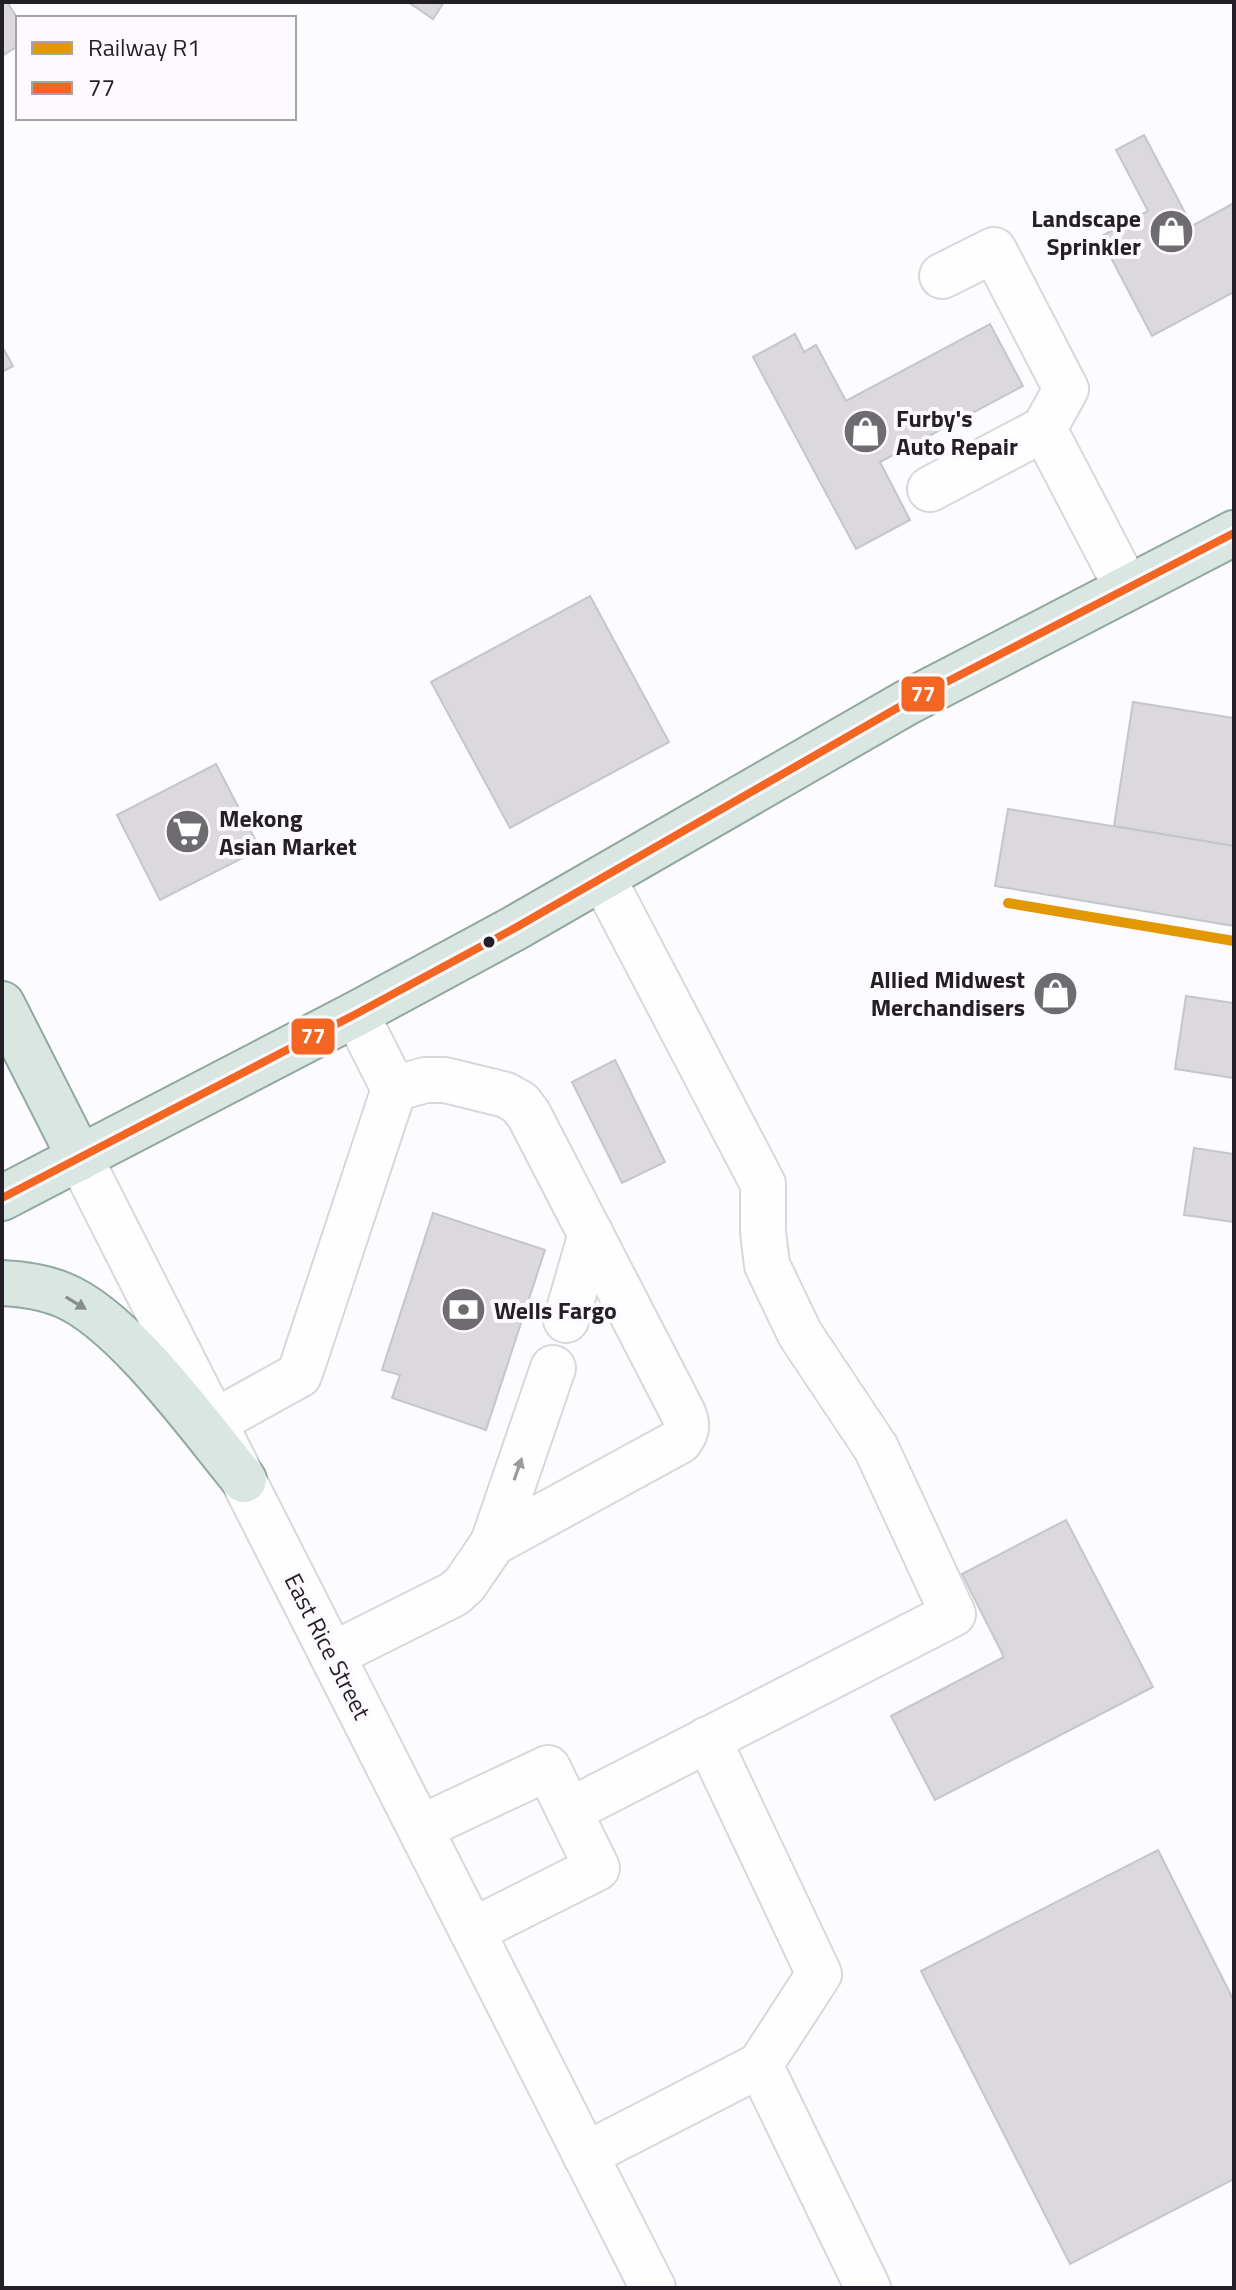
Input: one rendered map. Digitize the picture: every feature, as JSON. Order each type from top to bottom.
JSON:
[{"type":"main road","points":[[2,1198],[356,1014],[603,878],[906,703],[1234,533]]},
{"type":"main road","name":"East Rice Street","points":[[2,1004],[80,1158]]},
{"type":"main road","points":[[2,1283],[23,1284],[64,1295],[93,1313],[156,1374],[244,1480]]},
{"type":"street","points":[[930,489],[1044,429],[1066,389],[994,250],[942,276]]},
{"type":"street","points":[[1044,429],[1127,588]]},
{"type":"street","points":[[569,1811],[953,1614],[876,1448],[800,1334],[767,1265],[763,1184],[603,878]]},
{"type":"street","points":[[214,1422],[299,1375],[394,1089],[356,1014]]},
{"type":"street","points":[[394,1089],[425,1080],[445,1080],[506,1095],[520,1103],[529,1115],[687,1423],[686,1433],[680,1441],[493,1543]]},
{"type":"street","name":"East Rice Street","points":[[80,1158],[653,2288]]},
{"type":"street","points":[[566,1320],[591,1234]]},
{"type":"street","points":[[332,1655],[454,1594],[465,1584],[493,1543],[553,1368]]},
{"type":"street","points":[[585,2155],[760,2065],[819,1974],[708,1739]]},
{"type":"street","points":[[420,1828],[548,1768],[597,1868],[472,1931]]},
{"type":"street","points":[[760,2065],[868,2288]]},
{"type":"building","points":[[2,2],[7,2],[16,16],[16,47],[2,56]]},
{"type":"building","points":[[408,2],[444,2],[433,19]]},
{"type":"building","name":"Landscape Sprinkler","points":[[1144,135],[1192,226],[1234,203],[1234,292],[1152,336],[1100,237],[1148,211],[1116,150]]},
{"type":"building","name":"Furby's Auto Repair","points":[[990,324],[1023,386],[880,462],[910,520],[856,549],[753,357],[795,334],[804,352],[816,345],[846,401]]},
{"type":"building","points":[[2,346],[13,366],[2,372]]},
{"type":"building","points":[[590,596],[669,742],[510,828],[431,682]]},
{"type":"building","points":[[1133,702],[1234,718],[1234,846],[1114,826]]},
{"type":"building","name":"Mekong Asian Market","points":[[216,764],[260,849],[160,900],[117,815]]},
{"type":"building","points":[[1008,809],[1234,846],[1234,926],[995,886]]},
{"type":"building","points":[[1186,996],[1234,1003],[1234,1078],[1175,1069]]},
{"type":"building","points":[[615,1060],[665,1162],[622,1183],[572,1082]]},
{"type":"building","points":[[1194,1148],[1234,1154],[1234,1222],[1184,1215]]},
{"type":"building","name":"Wells Fargo","points":[[433,1213],[545,1250],[486,1430],[392,1398],[400,1375],[382,1370]]},
{"type":"building","points":[[1066,1520],[1153,1687],[935,1800],[891,1716],[1004,1657],[962,1574]]},
{"type":"building","points":[[1158,1850],[1234,2001],[1234,2179],[1070,2264],[921,1971]]},
{"type":"rail line","name":"R1","points":[[1008,903],[1234,941]]},
{"type":"transit line","name":"77","points":[[2,1198],[356,1014],[515,928],[906,703],[1234,533]]},
{"type":"place","name":"Landscape Sprinkler","points":[[1172,232]]},
{"type":"place","name":"Furby's Auto Repair","points":[[865,432]]},
{"type":"place","name":"Mekong Asian Market","points":[[188,832]]},
{"type":"place","name":"Allied Midwest Merchandisers","points":[[1056,993]]},
{"type":"place","name":"Wells Fargo","points":[[463,1310]]}]
